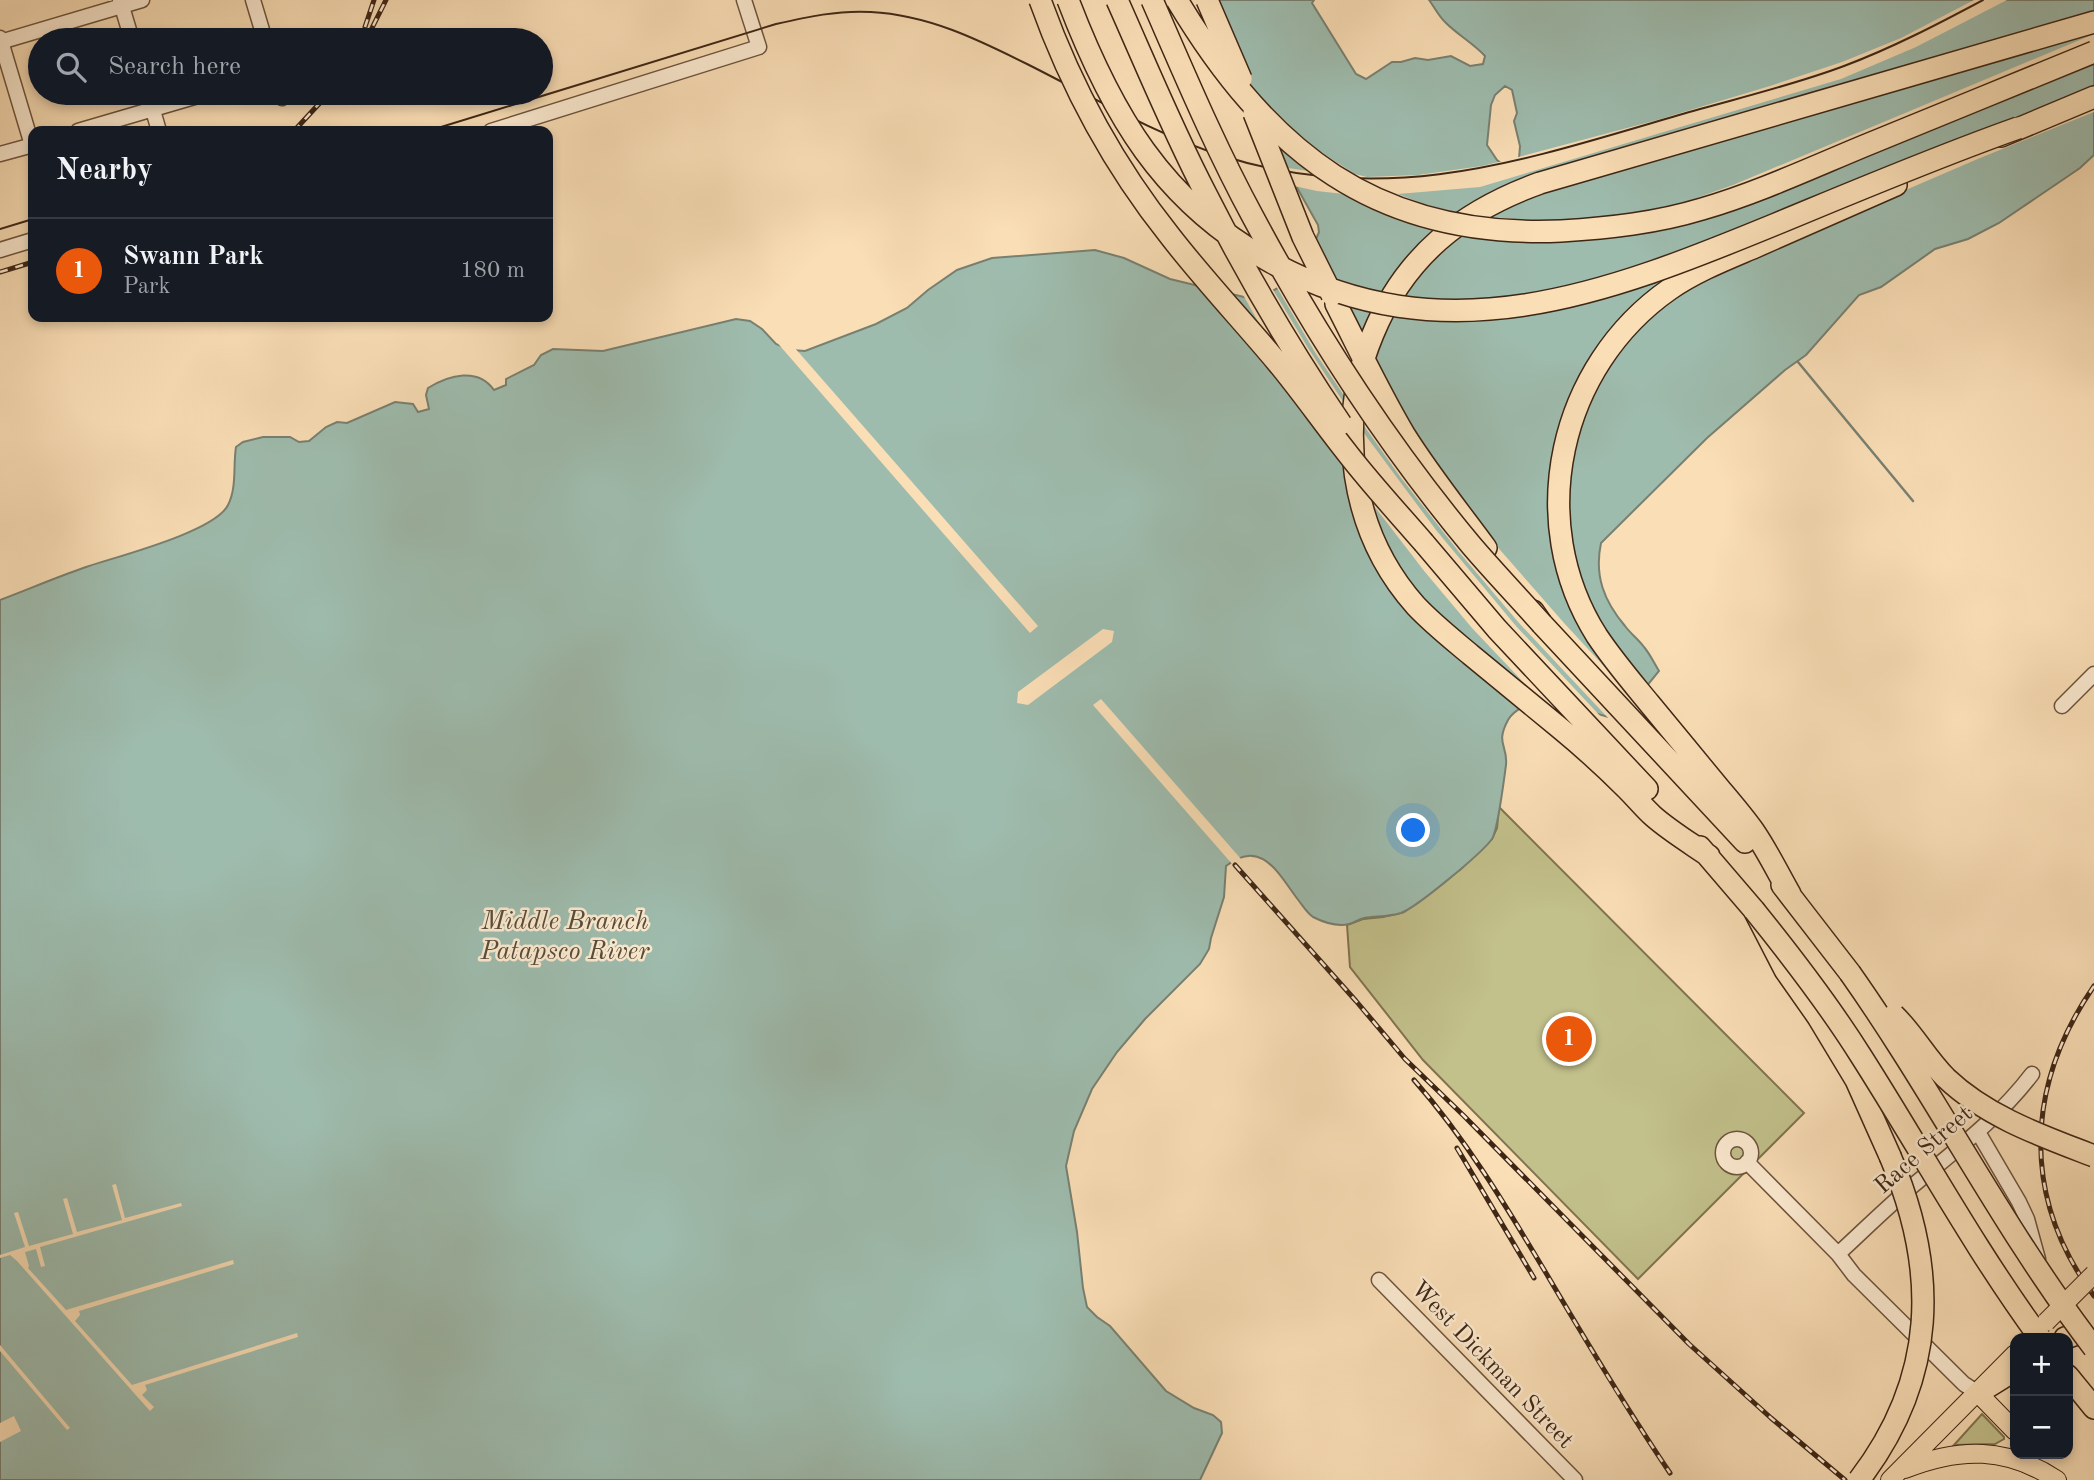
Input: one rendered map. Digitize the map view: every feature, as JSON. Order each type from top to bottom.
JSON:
[{"type":"highway","points":[[1040,0],[1090,113],[1115,157],[1170,237],[1280,366],[1349,455],[1516,650],[1709,856],[1754,910],[1840,1024],[1985,1259],[2043,1330]]},
{"type":"highway","points":[[1068,0],[1099,72],[1128,128],[1166,178],[1207,220],[1266,260],[1325,289],[1371,302],[1423,310],[1452,312],[1502,309],[1581,293],[1631,279],[1699,255],[2094,97]]},
{"type":"highway","points":[[1117,0],[1172,125],[1264,302],[1321,395],[1424,543]]},
{"type":"highway","points":[[1152,0],[1236,185],[1324,341],[1365,403],[1472,546],[1714,807],[1790,894],[1850,973],[1903,1053],[2022,1247],[2085,1338]]},
{"type":"highway","points":[[1177,0],[1245,98],[1285,139],[1322,167],[1363,191],[1410,212],[1461,226],[1512,231],[1542,232],[1622,226],[1702,209],[1787,178],[2094,52]]},
{"type":"highway","points":[[1207,0],[1303,237],[1388,407],[1447,498],[1542,624]]},
{"type":"highway","points":[[1709,856],[1654,817],[1577,743],[1436,626],[1414,604],[1386,564],[1371,533],[1361,502],[1354,468],[1352,436],[1354,402],[1360,370],[1378,320],[1397,286],[1430,247],[1467,218],[1509,195],[1540,183],[2094,22]]},
{"type":"highway","points":[[1790,894],[1754,830],[1616,662],[1581,606],[1567,569],[1559,518],[1558,482],[1571,420],[1587,383],[1606,351],[1642,311],[1671,288],[1722,262],[1964,155],[2018,128]]},
{"type":"highway","points":[[1754,910],[1785,970],[1832,1039],[1861,1092],[1899,1178],[1919,1249],[1924,1302],[1912,1378],[1906,1399],[1886,1440],[1859,1480]]},
{"type":"highway","points":[[1850,973],[1898,1020],[1942,1073],[1976,1102],[2021,1127],[2094,1156]]},
{"type":"highway","points":[[1978,1393],[2010,1373]]},
{"type":"highway","points":[[2073,1382],[2094,1408]]},
{"type":"main road","points":[[2043,1330],[2094,1274]]},
{"type":"main road","points":[[1895,1476],[2010,1359]]},
{"type":"main road","points":[[1978,1393],[2010,1426]]},
{"type":"main road","points":[[1986,1453],[2001,1448],[2010,1441]]},
{"type":"main road","points":[[1895,1476],[1938,1458],[1986,1453],[2007,1456],[2057,1480]]},
{"type":"main road","points":[[2044,1459],[2066,1480]]},
{"type":"street","points":[[41,28],[121,3],[142,0]]},
{"type":"street","points":[[253,0],[261,28]]},
{"type":"street","points":[[507,126],[758,47],[744,0]]},
{"type":"street","points":[[121,3],[128,28]]},
{"type":"street","points":[[28,32],[0,41],[28,129]]},
{"type":"street","points":[[152,105],[158,126]]},
{"type":"street","points":[[95,126],[167,105]]},
{"type":"street","points":[[0,154],[28,146]]},
{"type":"street","points":[[0,250],[28,242]]},
{"type":"street","points":[[2062,706],[2094,674]]},
{"type":"street","name":"Race Street","points":[[1838,1254],[2005,1107],[2032,1074]]},
{"type":"street","points":[[1978,1132],[2027,1219],[2042,1272],[2085,1338]]},
{"type":"street","points":[[1747,1162],[1838,1254],[1854,1275],[1964,1384],[1978,1393]]},
{"type":"street","name":"West Dickman Street","points":[[1379,1279],[1575,1480]]},
{"type":"shaded area","points":[[1499,807],[1804,1113],[1638,1279],[1423,1060],[1350,967],[1347,925],[1363,919],[1404,912],[1461,869],[1492,839],[1497,828]]},
{"type":"shaded area","points":[[1982,1414],[2004,1439],[1995,1444],[1954,1445]]},
{"type":"water","name":"Middle Branch Patapsco River","points":[[1199,0],[1314,0],[1312,3],[1356,74],[1366,79],[1392,62],[1415,58],[1428,60],[1451,56],[1470,66],[1483,64],[1485,56],[1444,21],[1429,0],[2094,0],[2094,155],[2080,168],[1999,223],[1968,239],[1935,249],[1881,287],[1859,295],[1806,355],[1707,438],[1601,543],[1600,577],[1606,597],[1659,671],[1633,703],[1608,717],[1544,698],[1515,712],[1502,734],[1506,765],[1499,815],[1492,839],[1448,879],[1401,913],[1364,918],[1344,925],[1330,923],[1309,914],[1277,871],[1260,857],[1239,858],[1226,866],[1224,897],[1209,949],[1200,964],[1145,1019],[1117,1052],[1092,1089],[1074,1131],[1066,1166],[1087,1307],[1110,1326],[1166,1391],[1194,1408],[1213,1415],[1221,1422],[1222,1433],[1200,1480],[0,1480],[0,600],[204,525],[228,505],[234,484],[236,447],[243,442],[263,437],[290,437],[299,442],[309,441],[337,422],[347,423],[395,402],[413,404],[418,412],[429,409],[426,395],[428,388],[454,377],[480,378],[494,390],[506,385],[506,379],[534,365],[541,355],[553,349],[603,351],[736,319],[750,321],[776,344],[791,350],[805,351],[876,324],[907,308],[957,270],[992,258],[1095,250],[1124,258],[1170,279],[1248,298],[1263,296],[1291,281],[1304,268],[1319,232],[1318,225],[1272,143]],"holes":[[[1505,86],[1512,90],[1517,113],[1514,121],[1520,146],[1519,159],[1513,172],[1497,160],[1487,145],[1491,105],[1495,95]]]},
{"type":"pier","points":[[1202,0],[1215,0],[1252,88],[1259,97],[1310,145],[1355,174],[1367,177],[1418,175],[1503,161],[1511,167],[1515,158],[1657,120],[1842,62],[1901,38],[1974,0],[2007,0],[1916,47],[1841,79],[1480,187],[1398,194],[1426,205],[1461,213],[1506,188],[1538,177],[2094,15],[2094,28],[1541,188],[1510,200],[1479,216],[1536,221],[1589,218],[1640,212],[1688,201],[1733,185],[2094,34],[2094,61],[1711,215],[1635,232],[1581,239],[1526,240],[1456,232],[1425,259],[1397,296],[1419,300],[1495,300],[1603,278],[1731,234],[2094,86],[2094,112],[1704,277],[1660,305],[1633,328],[1621,343],[1600,372],[1577,422],[1565,477],[1565,518],[1570,553],[1582,590],[1604,634],[1648,690],[1640,700],[1594,639],[1569,591],[1554,528],[1554,471],[1566,419],[1579,387],[1598,354],[1635,311],[1688,271],[1621,293],[1523,316],[1483,321],[1447,321],[1386,315],[1369,353],[1420,441],[1494,543],[1638,703],[1610,720],[1519,623],[1459,552],[1357,416],[1357,423],[1363,432],[1436,530],[1516,626],[1603,719],[1542,702],[1472,628],[1364,493],[1368,512],[1381,544],[1398,575],[1421,604],[1443,626],[1539,704],[1527,709],[1416,616],[1384,574],[1369,544],[1356,510],[1347,471],[1265,359],[1200,282],[1220,287],[1273,348],[1242,293],[1262,292],[1272,288],[1346,406],[1347,400],[1276,286],[1289,278],[1301,265],[1304,270],[1315,274],[1307,255],[1312,239],[1332,281],[1383,295],[1415,253],[1440,229],[1385,211],[1353,195],[1294,186],[1282,167],[1239,98],[1210,30],[1226,52]],"holes":[[[1272,137],[1287,151],[1315,172],[1282,167]],[[1346,305],[1373,313],[1362,338],[1345,306]]]},
{"type":"pier","points":[[761,324],[779,341],[794,347],[1038,626],[1030,633]]},
{"type":"pier","points":[[1103,629],[1114,631],[1112,642],[1028,705],[1017,703],[1018,692]]},
{"type":"pier","points":[[1101,699],[1241,859],[1233,865],[1093,705]]},
{"type":"pier","points":[[116,1184],[125,1218],[181,1203],[182,1206],[40,1247],[45,1266],[41,1267],[36,1249],[25,1252],[28,1268],[66,1310],[233,1260],[234,1264],[79,1311],[80,1315],[75,1321],[132,1385],[297,1333],[298,1337],[145,1385],[147,1390],[142,1395],[154,1407],[150,1411],[17,1261],[10,1255],[0,1258],[0,1255],[25,1247],[14,1213],[18,1212],[29,1246],[73,1234],[63,1199],[67,1198],[77,1232],[122,1220],[112,1185]]},
{"type":"pier","points":[[0,1345],[70,1428],[67,1430],[0,1351]]},
{"type":"pier","points":[[14,1416],[21,1431],[0,1442],[0,1423]]},
{"type":"waterway","points":[[1798,362],[1913,501]]},
{"type":"tram line","points":[[553,93],[776,24],[835,13],[892,14],[932,23],[971,37],[1148,126],[1223,156],[1283,171],[1341,178],[1398,178],[1509,162],[1804,80],[1880,51],[1983,0]]},
{"type":"tram line","points":[[444,126],[513,105]]},
{"type":"tram line","points":[[0,229],[28,221]]},
{"type":"railway","points":[[365,27],[374,0]]},
{"type":"railway","points":[[372,28],[386,0]]},
{"type":"railway","points":[[299,126],[318,105]]},
{"type":"railway","points":[[0,272],[28,264]]},
{"type":"railway","points":[[1235,865],[1405,1059],[1689,1344],[1845,1480]]},
{"type":"railway","points":[[2094,986],[2071,1024],[2055,1063],[2044,1102],[2041,1141],[2044,1181],[2054,1220],[2070,1258],[2094,1296]]},
{"type":"railway","points":[[1414,1080],[1451,1126],[1516,1223],[1670,1473]]},
{"type":"railway","points":[[1457,1148],[1534,1278]]},
{"type":"place","name":"Swann Park","points":[[1569,1039]]}]
